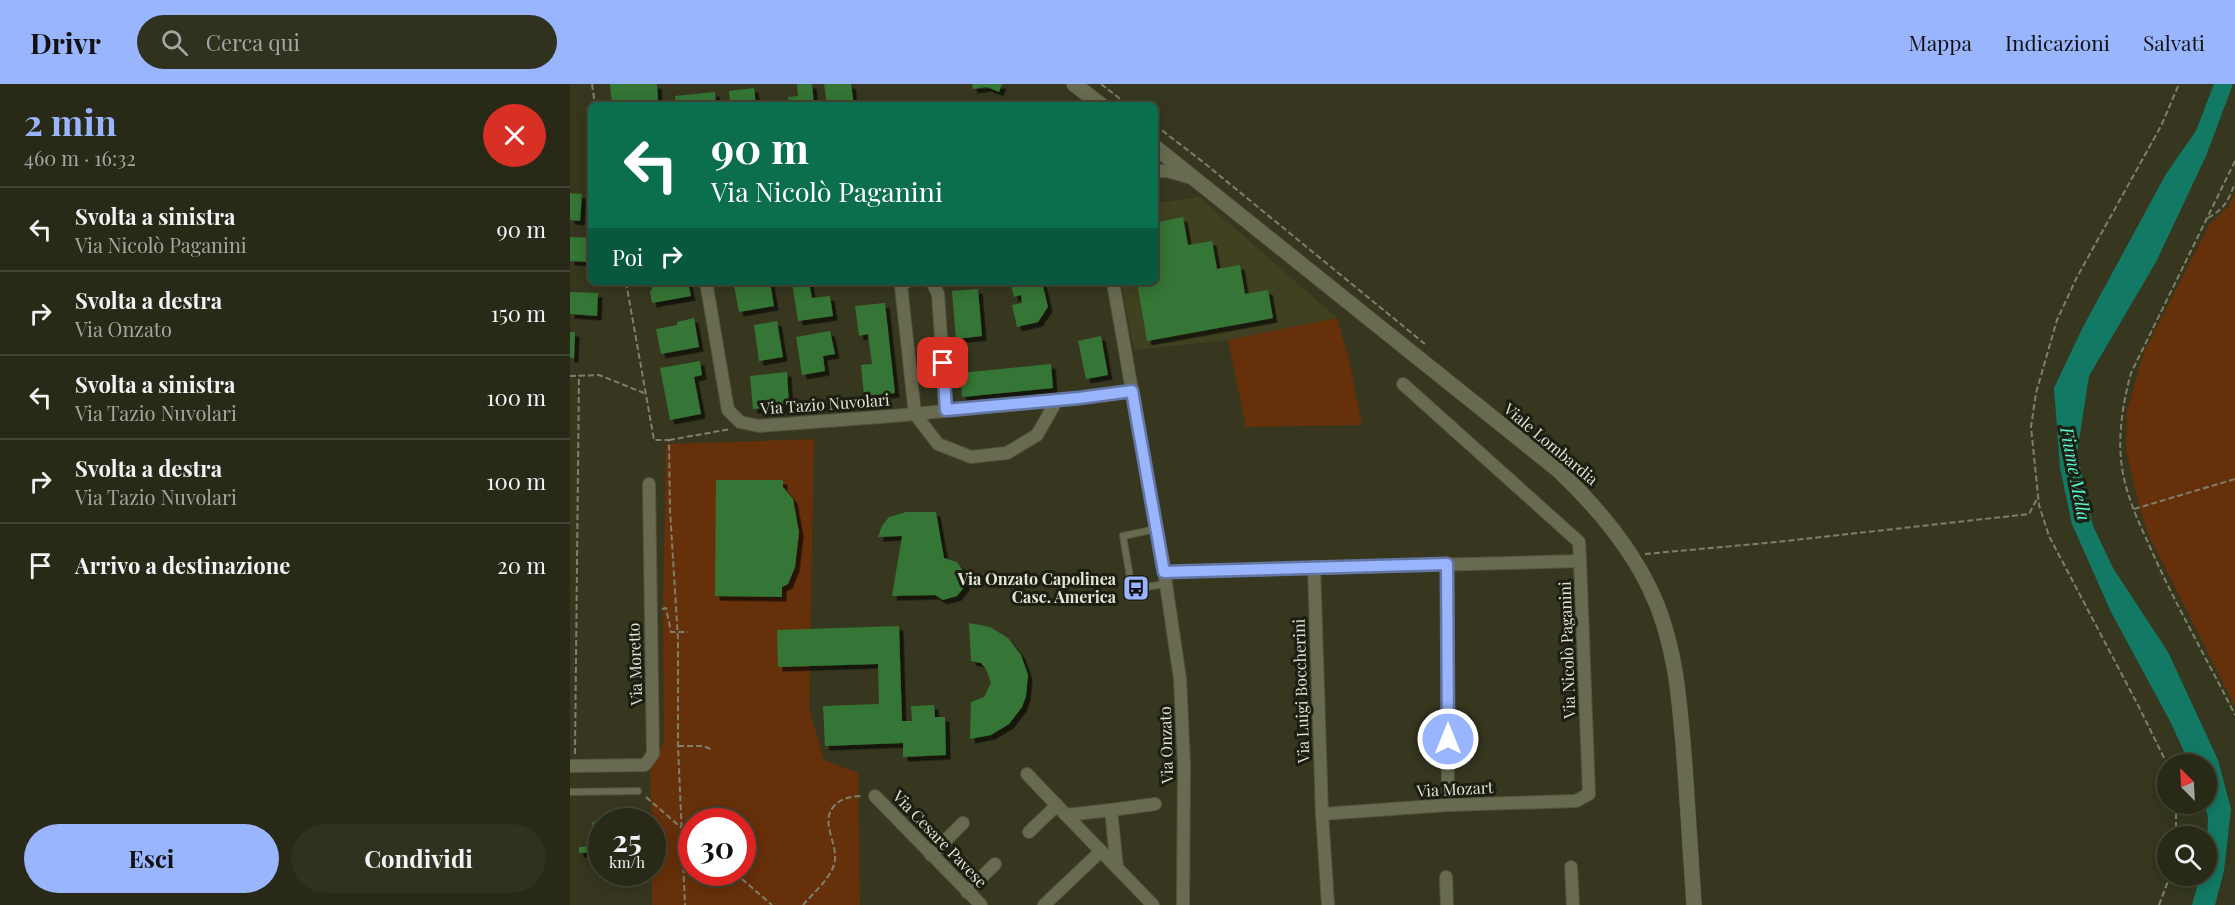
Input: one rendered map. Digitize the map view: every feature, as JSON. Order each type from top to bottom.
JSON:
[{"type":"street","points":[[1078,86],[1087,102]]},
{"type":"street","points":[[1078,86],[1097,102]]},
{"type":"street","name":"Viale Lombardia","points":[[1158,149],[1558,470],[1585,495],[1629,551],[1651,589],[1676,666],[1694,905]]},
{"type":"street","points":[[1158,171],[1167,171],[1196,180]]},
{"type":"street","name":"Via Tazio Nuvolari","points":[[707,285],[728,410],[740,422],[759,426],[915,414],[1132,391]]},
{"type":"street","name":"Via Tazio Nuvolari","points":[[903,285],[915,414]]},
{"type":"street","points":[[934,285],[938,294],[946,410]]},
{"type":"street","name":"Via Onzato","points":[[1114,285],[1165,578],[1180,690],[1184,765],[1183,905]]},
{"type":"street","points":[[1403,384],[1579,542],[1580,561]]},
{"type":"street","points":[[915,414],[938,444],[972,457],[1007,453],[1037,435],[1057,400]]},
{"type":"street","name":"Via Moretto","points":[[572,766],[645,765],[653,753],[649,484]]},
{"type":"street","name":"Via Nicolò Paganini","points":[[1165,578],[1314,567],[1580,561],[1589,794]]},
{"type":"street","points":[[1447,564],[1448,805]]},
{"type":"street","name":"Via Luigi Boccherini","points":[[1314,567],[1322,814],[1328,905]]},
{"type":"street","points":[[1027,774],[1153,905]]},
{"type":"street","name":"Via Mozart","points":[[1322,814],[1448,805],[1576,801],[1589,794]]},
{"type":"street","name":"Via Cesare Pavese","points":[[875,796],[981,905]]},
{"type":"street","points":[[1066,815],[1155,804]]},
{"type":"street","points":[[1029,832],[1057,805]]},
{"type":"street","points":[[1110,810],[1118,868]]},
{"type":"street","points":[[931,855],[963,823]]},
{"type":"street","points":[[1044,905],[1101,851]]},
{"type":"street","points":[[968,892],[995,864]]},
{"type":"street","points":[[1571,867],[1573,905]]},
{"type":"street","points":[[1446,877],[1448,905]]},
{"type":"lane","points":[[1156,529],[1123,536],[1132,589],[1165,578]]},
{"type":"lane","points":[[570,792],[638,791]]},
{"type":"path","points":[[592,84],[595,102]]},
{"type":"path","points":[[1101,84],[1124,102]]},
{"type":"path","points":[[2162,754],[2049,536],[2038,497],[2031,427],[2036,393],[2057,321],[2077,277],[2161,126],[2179,84]]},
{"type":"path","points":[[2235,161],[2131,373],[2123,403],[2121,450],[2123,477],[2134,509],[2162,574],[2235,716]]},
{"type":"path","points":[[2208,218],[2220,211],[2227,202],[2235,183]]},
{"type":"path","points":[[626,285],[654,440],[729,431],[740,422]]},
{"type":"path","points":[[572,766],[579,375]]},
{"type":"path","points":[[570,376],[599,375],[644,393]]},
{"type":"path","points":[[669,440],[681,808]]},
{"type":"path","points":[[2134,509],[2235,480]]},
{"type":"path","points":[[1646,554],[2029,514],[2038,497]]},
{"type":"path","points":[[650,609],[666,608],[671,632],[688,632]]},
{"type":"path","points":[[678,746],[703,746],[713,750]]},
{"type":"path","points":[[638,791],[678,826]]},
{"type":"path","points":[[803,905],[831,872],[835,860],[828,825],[829,812],[846,798],[875,796]]},
{"type":"path","points":[[684,886],[685,905]]},
{"type":"path","points":[[750,886],[772,905]]},
{"type":"path","points":[[2159,905],[2166,886]]},
{"type":"shaded area","points":[[2235,193],[2235,706],[2149,536],[2126,450],[2127,411],[2144,352],[2209,225],[2228,207]]},
{"type":"shaded area","points":[[1199,197],[1337,318],[1228,340],[1134,350],[1122,285],[1158,285],[1158,203]]},
{"type":"shaded area","points":[[1337,318],[1349,360],[1362,425],[1246,427],[1228,340]]},
{"type":"shaded area","points":[[814,439],[809,709],[824,760],[858,773],[860,905],[652,905],[652,886],[666,886],[666,808],[651,808],[650,772],[664,741],[663,617],[666,444]]},
{"type":"water","name":"Fiume Mella","points":[[2214,84],[2233,84],[2206,156],[2156,262],[2089,376],[2077,453],[2093,526],[2113,568],[2168,652],[2215,754],[2185,754],[2171,723],[2111,612],[2072,524],[2060,468],[2054,388],[2083,327],[2166,174],[2196,131]]},
{"type":"water","points":[[2217,758],[2231,809],[2224,871],[2215,905],[2192,905],[2197,886],[2217,886],[2217,826],[2208,826],[2207,814],[2217,814]]},
{"type":"building","points":[[610,84],[657,84],[658,100],[612,102]]},
{"type":"building","points":[[797,84],[812,84],[814,102],[789,102],[788,97],[798,96]]},
{"type":"building","points":[[824,84],[851,84],[854,102],[827,102]]},
{"type":"building","points":[[972,84],[1002,84],[999,92],[987,87],[973,89]]},
{"type":"building","points":[[754,88],[756,102],[730,102],[729,91]]},
{"type":"building","points":[[715,92],[716,102],[676,102],[675,96]]},
{"type":"building","points":[[570,193],[582,194],[580,221],[570,220]]},
{"type":"building","points":[[1183,217],[1188,245],[1212,241],[1217,269],[1240,265],[1245,294],[1268,290],[1273,318],[1147,341],[1138,285],[1158,285],[1158,222]]},
{"type":"building","points":[[570,237],[588,238],[588,262],[570,261]]},
{"type":"building","points":[[651,285],[689,285],[691,296],[652,303],[650,291],[652,291]]},
{"type":"building","points":[[734,285],[770,285],[774,306],[739,312]]},
{"type":"building","points":[[792,285],[810,285],[812,298],[830,296],[833,316],[798,321]]},
{"type":"building","points":[[1011,285],[1043,285],[1048,307],[1038,322],[1017,327],[1012,305],[1022,303],[1021,295],[1014,297]]},
{"type":"building","points":[[978,289],[982,336],[956,339],[952,291]]},
{"type":"building","points":[[570,292],[598,293],[597,316],[570,314]]},
{"type":"building","points":[[885,303],[895,393],[864,396],[861,365],[872,364],[868,334],[859,336],[855,306]]},
{"type":"building","points":[[694,318],[699,347],[661,354],[656,329],[677,325],[677,322]]},
{"type":"building","points":[[777,321],[783,357],[759,361],[754,325]]},
{"type":"building","points":[[830,331],[835,354],[823,356],[825,371],[802,375],[796,337]]},
{"type":"building","points":[[570,332],[575,332],[574,358],[570,358]]},
{"type":"building","points":[[1101,336],[1108,375],[1086,379],[1078,341]]},
{"type":"building","points":[[700,361],[702,375],[694,377],[701,414],[670,420],[660,368]]},
{"type":"building","points":[[1051,364],[1053,388],[962,397],[960,373]]},
{"type":"building","points":[[787,372],[789,406],[753,409],[750,376]]},
{"type":"building","points":[[716,480],[783,480],[783,487],[793,499],[799,532],[795,567],[788,584],[782,587],[782,597],[715,596]]},
{"type":"building","points":[[906,512],[936,512],[944,558],[957,562],[964,572],[965,586],[957,596],[943,600],[935,595],[892,596],[902,536],[878,537],[889,517]]},
{"type":"building","points":[[969,623],[990,627],[1008,638],[1021,655],[1028,675],[1026,696],[1022,707],[1009,724],[991,735],[970,739],[971,702],[984,697],[991,683],[981,663],[971,661]]},
{"type":"building","points":[[899,626],[902,721],[912,721],[911,706],[934,705],[935,717],[945,717],[946,755],[903,757],[903,743],[825,746],[823,706],[879,704],[878,664],[778,667],[777,630]]},
{"type":"building","points":[[588,846],[588,853],[579,853],[579,847]]},
{"type":"place","name":"Via Onzato Capolinea Casc. America","points":[[1136,588]]},
{"type":"route","points":[[943,363],[946,410],[1132,391],[1164,572],[1447,564],[1448,739]]}]
